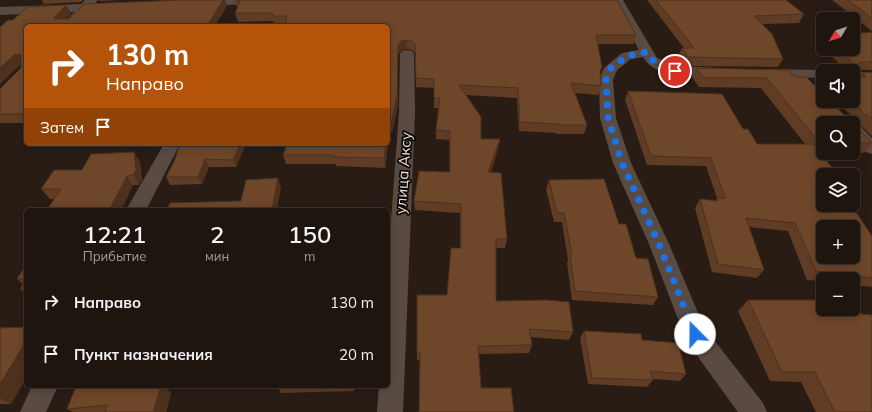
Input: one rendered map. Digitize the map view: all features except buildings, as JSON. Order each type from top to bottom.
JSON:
[{"type":"street","points":[[186,3],[245,0]]},
{"type":"street","points":[[617,0],[652,61],[660,67],[675,71],[735,73]]},
{"type":"street","points":[[0,11],[88,4],[124,6]]},
{"type":"street","points":[[69,24],[88,4]]},
{"type":"street","points":[[647,52],[627,56],[611,68],[606,80],[608,118],[622,163],[659,244],[695,334],[754,412]]},
{"type":"street","name":"улица Аксу","points":[[390,412],[407,112],[407,54]]},
{"type":"street","points":[[751,73],[816,74]]},
{"type":"street","points":[[797,73],[813,88]]},
{"type":"street","points":[[860,76],[872,76]]},
{"type":"street","points":[[860,136],[872,148]]},
{"type":"street","points":[[137,208],[171,146]]},
{"type":"street","points":[[33,412],[44,388]]},
{"type":"route","points":[[675,71],[660,67],[652,61],[647,52],[627,56],[611,68],[606,80],[608,118],[622,163],[659,244],[695,334]]}]
